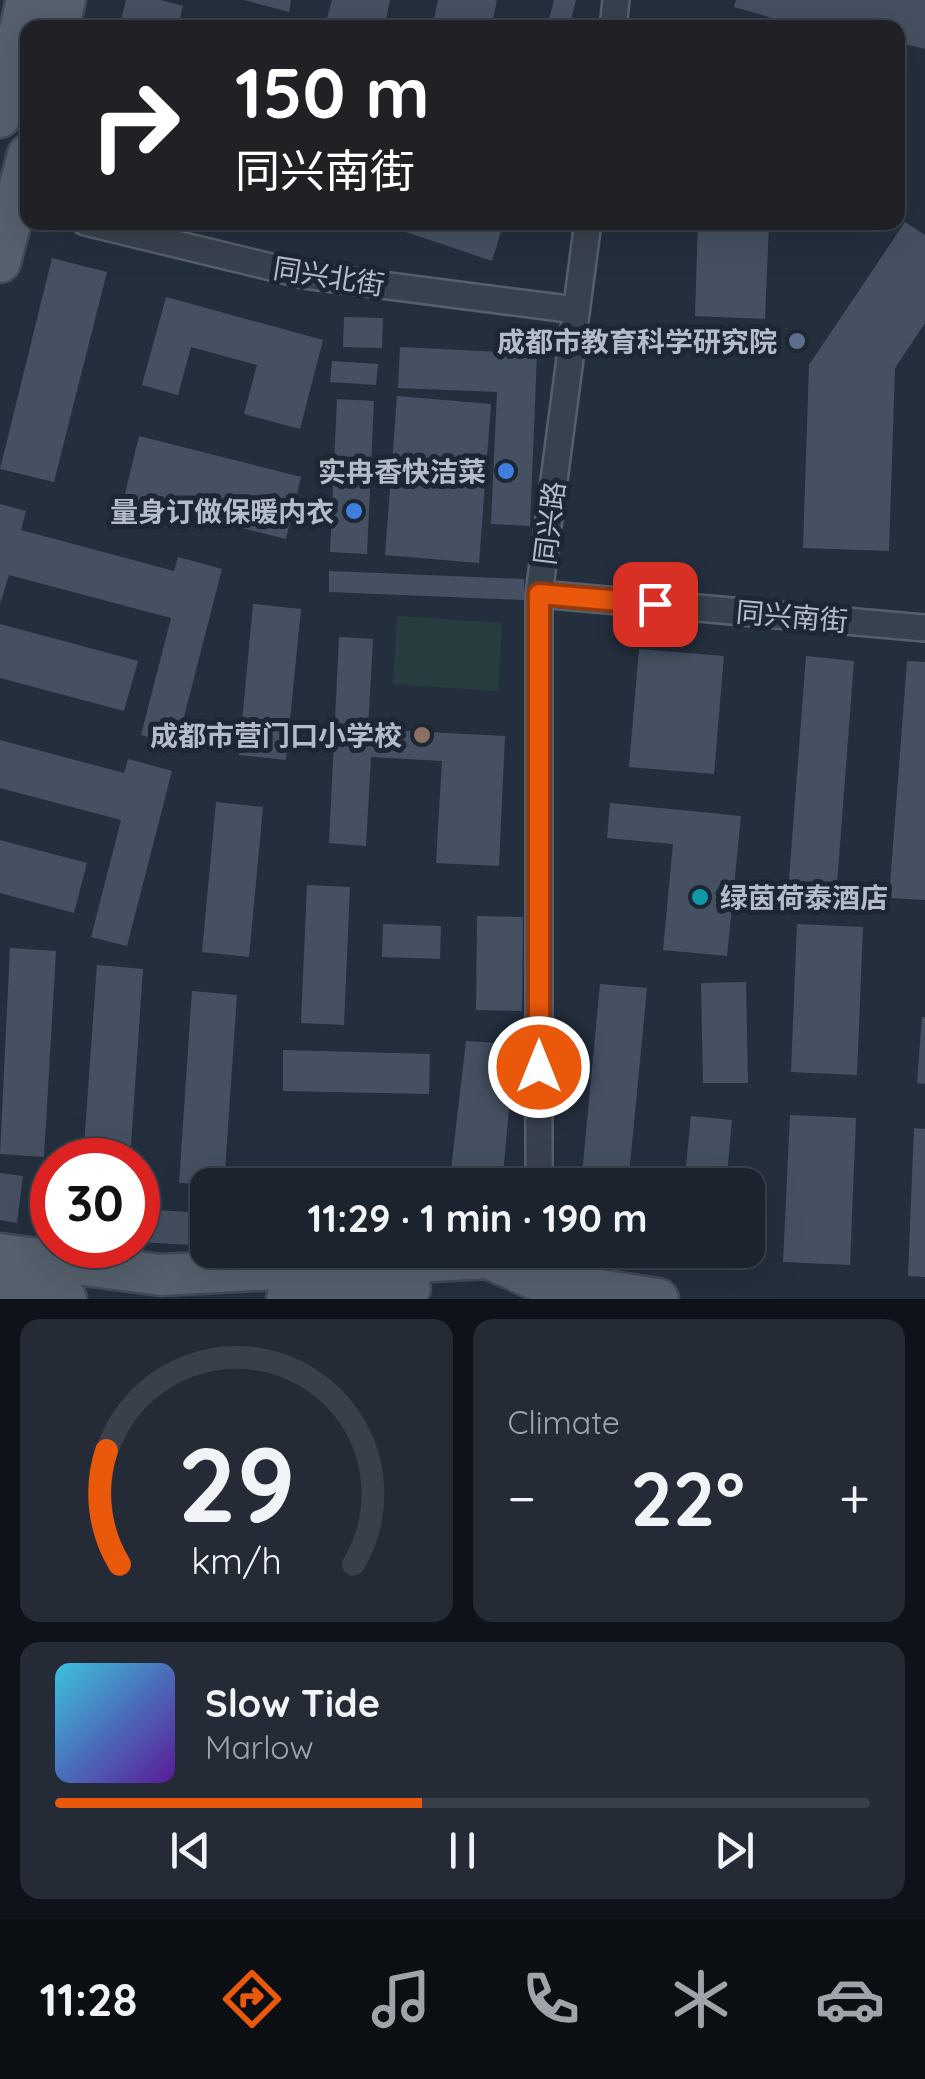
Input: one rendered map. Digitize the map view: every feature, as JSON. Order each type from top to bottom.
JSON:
[{"type":"main road","points":[[0,117],[20,30]]},
{"type":"main road","points":[[0,262],[20,210]]},
{"type":"main road","points":[[0,1254],[162,1274],[284,1268]]},
{"type":"main road","points":[[286,1299],[431,1286],[524,1268]]},
{"type":"main road","points":[[550,1268],[658,1299]]},
{"type":"main road","points":[[0,1288],[66,1299]]},
{"type":"street","name":"同兴北街","points":[[118,230],[304,275],[576,310]]},
{"type":"street","name":"同兴路","points":[[539,1168],[539,594],[587,230]]},
{"type":"street","name":"同兴南街","points":[[539,594],[925,628]]},
{"type":"green space","points":[[397,616],[502,623],[498,691],[393,684]]},
{"type":"building","points":[[126,0],[161,0],[183,6],[180,20],[121,20]]},
{"type":"building","points":[[244,0],[291,0],[289,12]]},
{"type":"building","points":[[332,0],[390,0],[386,20],[327,20]]},
{"type":"building","points":[[438,0],[497,0],[493,20],[434,20]]},
{"type":"building","points":[[554,0],[576,0],[571,20],[549,20]]},
{"type":"building","points":[[736,0],[925,0],[925,49],[905,44],[905,20],[780,20],[734,7]]},
{"type":"building","points":[[905,222],[925,235],[925,323],[895,368],[889,551],[803,548],[809,365],[900,230],[905,230]]},
{"type":"building","points":[[400,230],[502,230],[492,261]]},
{"type":"building","points":[[698,230],[769,230],[765,319],[695,316]]},
{"type":"building","points":[[52,258],[107,272],[54,482],[0,469]]},
{"type":"building","points":[[166,297],[323,340],[300,429],[244,414],[257,365],[191,347],[178,395],[142,385]]},
{"type":"building","points":[[344,317],[383,318],[382,348],[343,347]]},
{"type":"building","points":[[400,347],[537,354],[530,526],[491,524],[497,392],[398,388]]},
{"type":"building","points":[[332,361],[378,364],[376,385],[330,382]]},
{"type":"building","points":[[397,396],[491,404],[479,563],[385,555]]},
{"type":"building","points":[[337,399],[374,401],[367,554],[330,552]]},
{"type":"building","points":[[139,436],[301,477],[286,539],[124,498]]},
{"type":"building","points":[[0,504],[26,511],[21,530],[174,571],[178,557],[222,569],[177,744],[141,735],[171,618],[9,575],[0,604]]},
{"type":"building","points":[[329,571],[524,579],[524,600],[329,592]]},
{"type":"building","points":[[253,604],[301,609],[286,760],[239,755]]},
{"type":"building","points":[[0,624],[138,661],[124,711],[0,678]]},
{"type":"building","points":[[339,637],[373,639],[368,729],[505,736],[499,866],[436,863],[442,761],[371,757],[366,846],[329,843]]},
{"type":"building","points":[[639,649],[724,656],[714,774],[629,767]]},
{"type":"building","points":[[806,656],[854,661],[836,897],[788,893]]},
{"type":"building","points":[[907,661],[925,662],[925,900],[889,898]]},
{"type":"building","points":[[0,740],[124,773],[128,759],[172,771],[127,946],[91,937],[121,820],[0,788]]},
{"type":"building","points":[[216,802],[263,807],[249,957],[202,952]]},
{"type":"building","name":"绿茵荷泰酒店","points":[[610,803],[741,816],[727,956],[663,950],[673,844],[607,838]]},
{"type":"building","points":[[0,840],[87,863],[74,913],[0,893]]},
{"type":"building","points":[[307,885],[350,887],[344,1025],[301,1023]]},
{"type":"building","points":[[477,916],[523,917],[522,1011],[476,1010]]},
{"type":"building","points":[[383,924],[441,926],[440,959],[382,957]]},
{"type":"building","points":[[797,924],[863,927],[857,1075],[791,1072]]},
{"type":"building","points":[[10,948],[56,951],[45,1138],[30,1138],[30,1156],[0,1154]]},
{"type":"building","points":[[97,965],[143,969],[131,1138],[85,1138]]},
{"type":"building","points":[[746,982],[748,1083],[703,1083],[701,983]]},
{"type":"building","points":[[600,984],[647,988],[630,1168],[583,1168]]},
{"type":"building","points":[[192,991],[237,995],[225,1168],[190,1168],[190,1183],[179,1183]]},
{"type":"building","points":[[925,1017],[925,1084],[917,1083]]},
{"type":"building","points":[[466,1041],[515,1044],[504,1168],[451,1168]]},
{"type":"building","points":[[283,1050],[430,1054],[429,1094],[283,1091]]},
{"type":"building","points":[[790,1115],[856,1118],[850,1265],[783,1262]]},
{"type":"building","points":[[691,1116],[732,1120],[728,1168],[686,1168]]},
{"type":"building","points":[[914,1128],[925,1129],[925,1277],[908,1276]]},
{"type":"building","points":[[0,1173],[23,1176],[17,1223],[0,1220]]},
{"type":"building","points":[[160,1210],[190,1212],[190,1245],[160,1243]]},
{"type":"place","name":"成都市教育科学研究院","points":[[797,341]]},
{"type":"place","name":"实冉香快洁菜","points":[[506,471]]},
{"type":"place","name":"量身订做保暖内衣","points":[[354,511]]},
{"type":"place","name":"成都市营门口小学校","points":[[422,735]]},
{"type":"place","name":"绿茵荷泰酒店","points":[[700,897]]},
{"type":"route","points":[[539,1067],[539,594],[655,604]]}]
